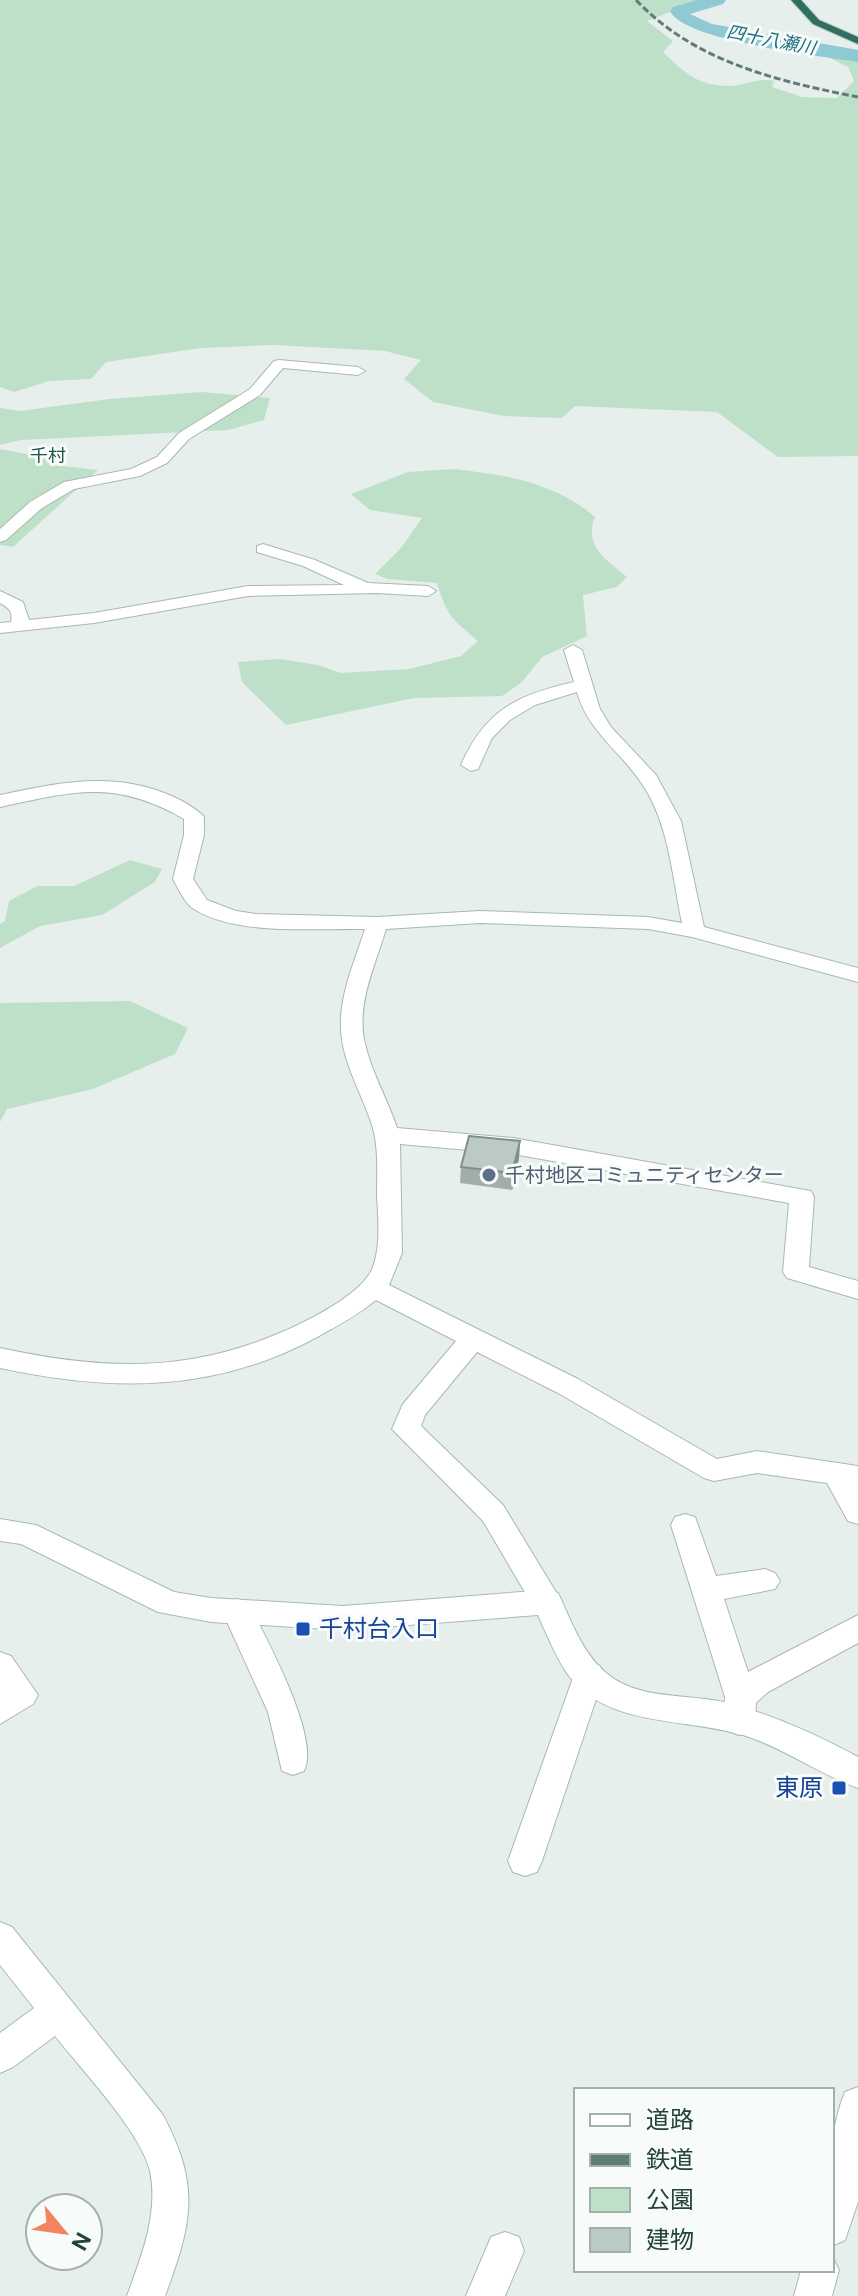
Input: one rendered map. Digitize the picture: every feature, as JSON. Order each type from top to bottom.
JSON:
[{"type":"highway","points":[[796,0],[816,22],[858,41]]},
{"type":"street","points":[[0,537],[36,505],[69,485],[135,473],[162,460],[184,436],[255,392],[279,364],[358,371]]},
{"type":"street","points":[[263,549],[309,563],[369,589]]},
{"type":"street","points":[[0,628],[94,618],[248,591],[428,591]]},
{"type":"street","points":[[0,596],[17,606],[21,615],[19,625]]},
{"type":"street","points":[[573,650],[582,685],[604,730],[649,779],[671,821],[694,931]]},
{"type":"street","points":[[471,765],[484,735],[502,718],[550,692],[582,685]]},
{"type":"street","points":[[0,801],[74,786],[104,785],[146,790],[194,817],[194,835],[183,879],[199,904],[232,917],[377,923],[480,917],[648,923],[694,931],[858,975]]},
{"type":"street","points":[[0,1358],[82,1374],[120,1377],[223,1366],[265,1353],[301,1336],[376,1289],[389,1253],[387,1135],[351,1032],[353,1010],[377,923]]},
{"type":"street","points":[[387,1135],[513,1146],[802,1197],[796,1272],[858,1290]]},
{"type":"street","points":[[376,1289],[568,1386],[714,1470],[757,1462],[847,1475],[858,1513]]},
{"type":"street","points":[[473,1339],[413,1411],[406,1429],[493,1513],[547,1602],[581,1668],[607,1691],[628,1701],[740,1709],[858,1774]]},
{"type":"street","points":[[685,1525],[740,1709]]},
{"type":"street","points":[[0,1530],[26,1533],[169,1603],[343,1618],[547,1602]]},
{"type":"street","points":[[706,1589],[765,1581]]},
{"type":"street","points":[[237,1611],[284,1712],[293,1761]]},
{"type":"street","points":[[740,1709],[757,1683],[858,1628]]},
{"type":"street","points":[[0,1665],[22,1695],[0,1711]]},
{"type":"street","points":[[525,1861],[589,1675]]},
{"type":"street","points":[[0,1938],[166,2152],[174,2193],[168,2234],[146,2296]]},
{"type":"street","points":[[0,2055],[59,2011]]},
{"type":"street","points":[[834,2222],[852,2177],[858,2105]]},
{"type":"street","points":[[485,2296],[505,2251]]},
{"type":"street","points":[[813,2296],[819,2272]]},
{"type":"green space","points":[[0,0],[701,0],[647,21],[673,41],[663,52],[685,72],[701,81],[730,86],[768,80],[774,81],[772,87],[802,97],[837,98],[854,81],[848,67],[822,54],[827,52],[858,59],[858,456],[778,457],[717,412],[575,406],[562,418],[504,416],[433,402],[404,379],[421,360],[385,351],[273,345],[201,348],[106,362],[91,379],[49,381],[14,392],[0,387]]},
{"type":"green space","points":[[202,392],[270,398],[264,420],[228,430],[21,440],[0,445],[0,408],[20,411],[109,399]]},
{"type":"green space","points":[[0,449],[43,457],[55,465],[98,470],[13,547],[0,545]]},
{"type":"green space","points":[[454,469],[528,482],[579,505],[595,517],[592,536],[599,552],[627,577],[617,587],[583,595],[587,636],[542,657],[522,682],[502,696],[414,698],[286,725],[242,682],[238,662],[279,659],[318,665],[341,673],[409,669],[461,656],[478,641],[452,616],[437,583],[388,579],[375,574],[401,548],[422,518],[370,510],[351,494],[408,472]]},
{"type":"green space","points":[[130,860],[162,869],[155,882],[102,915],[40,926],[0,948],[0,924],[5,921],[9,901],[37,886],[74,886]]},
{"type":"green space","points":[[130,1001],[188,1028],[175,1054],[93,1089],[7,1109],[0,1122],[0,1003]]},
{"type":"building","points":[[469,1136],[520,1141],[512,1173],[461,1167]]},
{"type":"waterway","name":"四十八瀬川","points":[[717,0],[679,11],[682,17],[706,28],[858,56]]},
{"type":"railway","points":[[636,0],[659,21],[711,54],[768,76],[858,97]]},
{"type":"place","name":"千村地区コミュニティセンター","points":[[489,1175]]},
{"type":"place","name":"千村台入口","points":[[303,1629]]},
{"type":"place","name":"東原","points":[[839,1788]]},
{"type":"district","name":"千村","points":[[48,456]]}]
